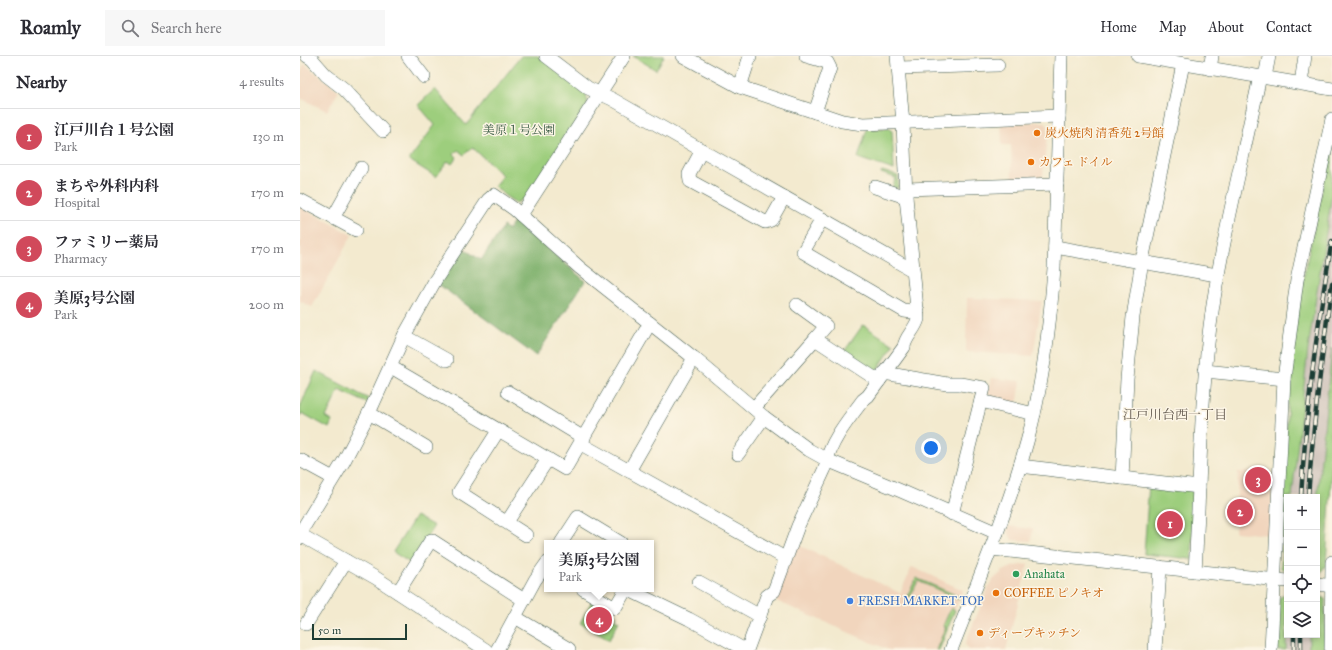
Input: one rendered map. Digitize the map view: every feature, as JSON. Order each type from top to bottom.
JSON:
[{"type":"street","points":[[307,56],[312,59],[326,75],[344,89],[383,131]]},
{"type":"street","points":[[408,56],[424,77]]},
{"type":"street","points":[[546,56],[588,88],[612,99],[912,270]]},
{"type":"street","points":[[521,216],[624,56]]},
{"type":"street","points":[[683,56],[740,88],[842,121],[863,124],[1059,116]]},
{"type":"street","points":[[740,88],[750,56]]},
{"type":"street","points":[[806,56],[827,62],[830,68],[815,112]]},
{"type":"street","points":[[951,650],[997,533],[1020,466],[1034,414],[1043,371],[1052,299],[1055,247],[1061,56]]},
{"type":"street","points":[[1138,56],[1165,58],[1183,64],[1211,62],[1263,77],[1332,89]]},
{"type":"street","points":[[1195,571],[1205,371],[1217,275],[1269,56]]},
{"type":"street","points":[[1301,83],[1305,56]]},
{"type":"street","points":[[633,592],[689,619],[746,650],[767,596],[774,591],[798,526],[841,431],[904,347],[904,344],[914,329],[918,319],[912,270],[906,193],[903,123],[898,62],[998,65]]},
{"type":"street","points":[[1122,478],[1127,379],[1133,317],[1142,261],[1183,64]]},
{"type":"street","points":[[1271,650],[1284,379],[1297,280],[1332,119]]},
{"type":"street","points":[[702,150],[689,174],[690,181],[765,222],[771,220],[784,197]]},
{"type":"street","points":[[333,218],[361,168]]},
{"type":"street","points":[[875,187],[906,193],[1057,184]]},
{"type":"street","points":[[300,532],[344,461],[369,413],[404,336],[436,278],[488,200],[494,195],[514,209],[580,268],[694,358],[764,417],[809,450],[827,460],[997,533]]},
{"type":"street","points":[[300,200],[356,230]]},
{"type":"street","points":[[822,219],[803,252],[904,311],[918,311]]},
{"type":"street","points":[[1055,247],[1217,275]]},
{"type":"street","points":[[754,408],[826,326],[796,305]]},
{"type":"street","points":[[391,367],[565,469],[650,324]]},
{"type":"street","points":[[404,336],[447,360]]},
{"type":"street","points":[[815,339],[882,377],[960,384],[984,388],[952,514]]},
{"type":"street","points":[[630,471],[694,358]]},
{"type":"street","points":[[1205,371],[1284,379]]},
{"type":"street","points":[[508,392],[630,471],[785,558]]},
{"type":"street","points":[[981,401],[1034,414]]},
{"type":"street","points":[[369,413],[426,448]]},
{"type":"street","points":[[738,454],[764,417]]},
{"type":"street","points":[[498,430],[459,492],[526,535]]},
{"type":"street","points":[[300,460],[333,478]]},
{"type":"street","points":[[507,522],[548,460]]},
{"type":"street","points":[[1020,466],[1199,487]]},
{"type":"street","points":[[562,540],[578,517],[616,540]]},
{"type":"street","points":[[300,537],[306,538],[398,592],[486,650]]},
{"type":"street","points":[[398,592],[431,540],[524,600]]},
{"type":"street","points":[[991,549],[1284,581]]},
{"type":"street","points":[[306,624],[346,561]]},
{"type":"street","points":[[1331,650],[1332,562]]},
{"type":"street","points":[[1155,650],[1160,567]]},
{"type":"street","points":[[497,650],[524,600],[544,568]]},
{"type":"street","points":[[699,582],[760,616]]},
{"type":"street","points":[[1320,584],[1332,586]]},
{"type":"street","points":[[588,592],[615,608],[625,592]]},
{"type":"street","points":[[515,617],[569,649]]},
{"type":"shaded area","points":[[304,64],[339,91],[327,111],[300,98],[300,75]]},
{"type":"shaded area","points":[[1044,122],[1048,126],[1043,175],[1038,179],[1012,180],[1011,145],[1002,145],[1001,123]]},
{"type":"shaded area","points":[[1332,194],[1332,348],[1318,494],[1292,494],[1308,349]]},
{"type":"shaded area","points":[[300,206],[352,235],[312,307],[300,301]]},
{"type":"shaded area","points":[[967,298],[1042,301],[1033,356],[966,352]]},
{"type":"shaded area","points":[[992,378],[1021,381],[1018,400],[1012,404],[992,398],[988,393]]},
{"type":"shaded area","points":[[1238,472],[1273,473],[1270,535],[1235,532]]},
{"type":"shaded area","points":[[1008,526],[1033,529],[1031,541],[1012,540],[1007,529]]},
{"type":"shaded area","points":[[794,543],[900,593],[912,567],[963,590],[939,650],[889,650],[774,600]]},
{"type":"shaded area","points":[[1028,564],[1006,650],[968,650],[965,644],[990,584],[1003,571],[1014,566]]},
{"type":"shaded area","points":[[1286,638],[1309,638],[1309,650],[1286,650]]},
{"type":"green space","name":"美原１号公園","points":[[521,56],[538,56],[586,94],[588,104],[530,195],[516,203],[504,195],[495,186],[502,175],[472,147],[464,155],[458,150],[454,154],[457,157],[452,164],[448,161],[436,177],[409,160],[435,125],[418,105],[435,89],[466,125]]},
{"type":"green space","points":[[633,56],[664,56],[656,70]]},
{"type":"green space","points":[[888,128],[892,131],[894,170],[858,158],[867,129]]},
{"type":"green space","points":[[1332,143],[1332,194],[1308,349],[1292,494],[1284,494],[1284,569],[1282,569],[1281,567],[1288,392],[1298,303]]},
{"type":"green space","points":[[882,171],[898,176],[898,187],[894,189],[892,188],[896,178],[881,173]]},
{"type":"green space","points":[[516,220],[585,281],[536,356],[438,284],[461,247],[481,260],[504,226],[508,230]]},
{"type":"green space","points":[[863,325],[894,345],[877,370],[867,369],[843,353]]},
{"type":"green space","points":[[1332,348],[1332,465],[1326,565],[1320,573],[1320,494],[1318,494]]},
{"type":"green space","points":[[316,371],[369,399],[367,403],[339,390],[326,417],[332,421],[329,428],[302,413],[300,416],[300,407]]},
{"type":"green space","points":[[1149,484],[1190,489],[1194,494],[1192,559],[1144,554]]},
{"type":"green space","points":[[416,516],[434,526],[410,563],[393,552]]},
{"type":"green space","points":[[916,578],[960,597],[959,599],[918,581],[910,597],[908,596]]},
{"type":"green space","points":[[1284,595],[1284,638],[1286,638],[1286,650],[1277,650],[1279,598]]},
{"type":"green space","points":[[1320,596],[1325,599],[1325,650],[1309,650],[1309,638],[1320,638]]},
{"type":"green space","points":[[592,601],[616,615],[614,619],[619,621],[609,640],[580,623]]},
{"type":"green space","points":[[951,608],[955,610],[939,650],[936,650],[946,627],[943,626]]},
{"type":"railway","points":[[1301,494],[1313,368],[1332,241]]},
{"type":"railway","points":[[1308,494],[1312,443],[1332,283]]},
{"type":"railway","points":[[1294,638],[1294,650]]},
{"type":"railway","points":[[1301,638],[1301,650]]},
{"type":"place","name":"炭火焼肉 清香苑 2号館","points":[[1037,133]]},
{"type":"place","name":"カフェ ドイル","points":[[1031,162]]},
{"type":"place","name":"ファミリー薬局","points":[[1258,480]]},
{"type":"place","name":"まちや外科内科","points":[[1240,512]]},
{"type":"place","name":"江戸川台１号公園","points":[[1170,524]]},
{"type":"place","name":"Anahata","points":[[1016,574]]},
{"type":"place","name":"COFFEE ピノキオ","points":[[996,593]]},
{"type":"place","name":"FRESH MARKET TOP","points":[[850,601]]},
{"type":"place","name":"美原3号公園","points":[[599,620]]},
{"type":"place","name":"ディープキッチン","points":[[980,633]]},
{"type":"district","name":"江戸川台西一丁目","points":[[1175,414]]}]
